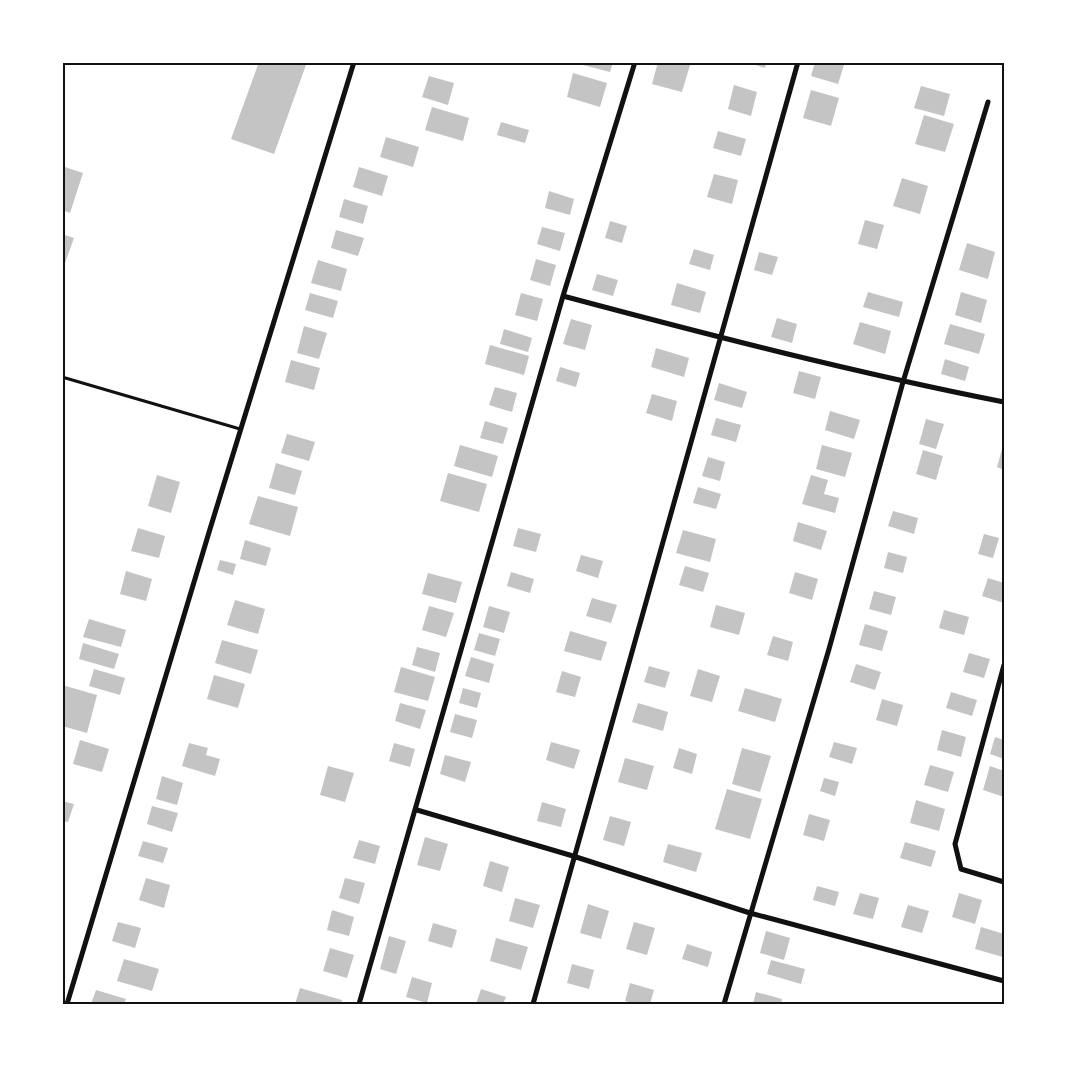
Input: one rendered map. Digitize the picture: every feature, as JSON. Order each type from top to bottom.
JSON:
[{"type":"street","points":[[67,1004],[354,62]]},
{"type":"street","points":[[359,1004],[417,810],[563,296],[634,62]]},
{"type":"street","points":[[533,1004],[573,856],[798,62]]},
{"type":"street","points":[[724,1004],[831,640],[903,382],[988,102]]},
{"type":"street","points":[[563,296],[719,338],[903,382],[1004,402]]},
{"type":"street","points":[[1004,665],[955,844],[961,869],[1004,882]]},
{"type":"street","points":[[417,810],[573,856],[750,913],[1004,981]]},
{"type":"lane","points":[[62,376],[241,429]]},
{"type":"building","points":[[259,62],[307,62],[274,154],[231,139]]},
{"type":"building","points":[[584,62],[613,62],[610,72],[583,65]]},
{"type":"building","points":[[658,62],[690,65],[682,92],[652,84]]},
{"type":"building","points":[[747,62],[766,62],[765,68]]},
{"type":"building","points":[[815,62],[845,62],[838,84],[811,76]]},
{"type":"building","points":[[573,73],[607,83],[600,107],[567,97]]},
{"type":"building","points":[[429,76],[454,83],[448,105],[422,97]]},
{"type":"building","points":[[734,85],[757,92],[751,116],[728,109]]},
{"type":"building","points":[[921,86],[950,94],[944,116],[914,108]]},
{"type":"building","points":[[811,90],[839,98],[831,126],[803,118]]},
{"type":"building","points":[[432,107],[469,118],[463,141],[425,130]]},
{"type":"building","points":[[924,115],[954,124],[945,152],[915,144]]},
{"type":"building","points":[[501,122],[529,130],[525,143],[497,135]]},
{"type":"building","points":[[718,131],[746,139],[741,156],[713,148]]},
{"type":"building","points":[[386,137],[419,147],[413,167],[380,157]]},
{"type":"building","points":[[62,166],[83,173],[70,213],[62,210]]},
{"type":"building","points":[[359,167],[388,176],[382,196],[353,187]]},
{"type":"building","points":[[714,174],[738,180],[732,204],[707,197]]},
{"type":"building","points":[[902,178],[928,186],[920,214],[893,206]]},
{"type":"building","points":[[549,191],[574,199],[570,215],[545,208]]},
{"type":"building","points":[[344,199],[368,206],[363,224],[339,217]]},
{"type":"building","points":[[865,220],[884,225],[877,249],[858,244]]},
{"type":"building","points":[[610,221],[627,226],[622,243],[605,238]]},
{"type":"building","points":[[542,227],[565,233],[560,251],[537,244]]},
{"type":"building","points":[[336,230],[364,238],[358,256],[331,248]]},
{"type":"building","points":[[62,234],[74,238],[63,269],[62,269]]},
{"type":"building","points":[[967,243],[995,252],[988,279],[959,270]]},
{"type":"building","points":[[694,249],[714,255],[710,270],[689,264]]},
{"type":"building","points":[[759,252],[778,257],[772,275],[754,270]]},
{"type":"building","points":[[536,259],[556,265],[550,286],[530,280]]},
{"type":"building","points":[[318,260],[347,269],[341,291],[311,283]]},
{"type":"building","points":[[597,274],[618,280],[613,296],[592,290]]},
{"type":"building","points":[[677,283],[706,292],[700,313],[671,305]]},
{"type":"building","points":[[868,292],[903,302],[899,317],[863,307]]},
{"type":"building","points":[[961,292],[987,300],[981,323],[955,315]]},
{"type":"building","points":[[310,293],[338,301],[333,318],[305,310]]},
{"type":"building","points":[[521,293],[543,299],[537,321],[515,315]]},
{"type":"building","points":[[777,318],[797,324],[792,343],[771,337]]},
{"type":"building","points":[[571,319],[592,325],[585,350],[563,344]]},
{"type":"building","points":[[860,322],[891,331],[885,354],[853,344]]},
{"type":"building","points":[[950,324],[985,334],[979,354],[944,344]]},
{"type":"building","points":[[304,326],[327,333],[319,359],[297,353]]},
{"type":"building","points":[[504,329],[532,338],[528,352],[500,344]]},
{"type":"building","points":[[490,345],[529,356],[524,375],[485,364]]},
{"type":"building","points":[[656,348],[689,358],[684,377],[651,367]]},
{"type":"building","points":[[945,359],[969,367],[965,381],[941,374]]},
{"type":"building","points":[[291,360],[320,368],[314,390],[285,382]]},
{"type":"building","points":[[560,367],[580,373],[576,387],[556,381]]},
{"type":"building","points":[[799,371],[821,377],[815,399],[793,393]]},
{"type":"building","points":[[719,383],[747,392],[742,408],[714,400]]},
{"type":"building","points":[[495,387],[517,393],[512,412],[489,405]]},
{"type":"building","points":[[652,394],[677,401],[672,421],[646,413]]},
{"type":"building","points":[[830,411],[860,420],[854,439],[825,430]]},
{"type":"building","points":[[716,418],[741,425],[736,442],[711,435]]},
{"type":"building","points":[[926,419],[944,424],[936,449],[919,444]]},
{"type":"building","points":[[485,421],[508,428],[503,444],[480,438]]},
{"type":"building","points":[[287,434],[315,442],[309,461],[281,453]]},
{"type":"building","points":[[460,445],[498,456],[492,477],[454,466]]},
{"type":"building","points":[[822,445],[852,453],[845,477],[816,469]]},
{"type":"building","points":[[1002,449],[1004,450],[1004,470],[997,467]]},
{"type":"building","points":[[923,450],[943,456],[936,480],[916,474]]},
{"type":"building","points":[[708,457],[725,462],[720,481],[702,476]]},
{"type":"building","points":[[276,463],[302,471],[295,495],[269,488]]},
{"type":"building","points":[[448,473],[487,484],[479,512],[440,501]]},
{"type":"building","points":[[157,475],[180,482],[171,513],[148,506]]},
{"type":"building","points":[[811,475],[828,480],[824,494],[839,498],[835,513],[802,504]]},
{"type":"building","points":[[698,487],[721,494],[716,509],[693,503]]},
{"type":"building","points":[[258,496],[298,507],[290,536],[249,524]]},
{"type":"building","points":[[893,511],[918,518],[914,534],[888,526]]},
{"type":"building","points":[[798,522],[827,531],[821,550],[793,541]]},
{"type":"building","points":[[138,528],[165,536],[159,558],[131,551]]},
{"type":"building","points":[[518,528],[541,534],[536,552],[513,546]]},
{"type":"building","points":[[683,530],[716,539],[710,562],[676,553]]},
{"type":"building","points":[[984,534],[999,538],[993,558],[978,554]]},
{"type":"building","points":[[245,540],[271,548],[266,566],[240,559]]},
{"type":"building","points":[[888,552],[907,557],[903,573],[884,568]]},
{"type":"building","points":[[581,555],[603,561],[598,578],[576,571]]},
{"type":"building","points":[[220,560],[236,564],[233,575],[217,570]]},
{"type":"building","points":[[685,566],[709,573],[703,592],[679,585]]},
{"type":"building","points":[[126,571],[152,579],[146,601],[120,594]]},
{"type":"building","points":[[511,572],[534,579],[530,593],[507,586]]},
{"type":"building","points":[[795,572],[818,579],[812,600],[789,593]]},
{"type":"building","points":[[428,573],[462,582],[456,603],[422,594]]},
{"type":"building","points":[[988,578],[1004,583],[1004,603],[982,596]]},
{"type":"building","points":[[874,591],[896,597],[891,615],[869,609]]},
{"type":"building","points":[[592,598],[617,605],[611,623],[586,616]]},
{"type":"building","points":[[235,600],[265,609],[258,634],[227,625]]},
{"type":"building","points":[[716,605],[745,613],[739,635],[710,627]]},
{"type":"building","points":[[429,606],[454,613],[446,637],[422,630]]},
{"type":"building","points":[[489,606],[510,612],[504,633],[483,627]]},
{"type":"building","points":[[944,610],[969,617],[964,635],[939,628]]},
{"type":"building","points":[[89,619],[126,630],[121,647],[83,637]]},
{"type":"building","points":[[865,624],[888,631],[882,651],[859,645]]},
{"type":"building","points":[[570,631],[607,642],[601,661],[564,651]]},
{"type":"building","points":[[479,633],[500,639],[495,656],[474,650]]},
{"type":"building","points":[[773,636],[793,642],[788,661],[767,655]]},
{"type":"building","points":[[222,640],[258,650],[251,674],[215,663]]},
{"type":"building","points":[[83,643],[119,654],[114,669],[79,659]]},
{"type":"building","points":[[417,647],[440,653],[435,672],[412,665]]},
{"type":"building","points":[[969,653],[990,659],[984,678],[963,672]]},
{"type":"building","points":[[471,657],[494,664],[489,683],[465,676]]},
{"type":"building","points":[[856,664],[881,672],[875,690],[850,682]]},
{"type":"building","points":[[649,666],[670,672],[665,688],[644,682]]},
{"type":"building","points":[[401,667],[435,677],[428,701],[394,692]]},
{"type":"building","points":[[94,669],[125,678],[120,695],[89,686]]},
{"type":"building","points":[[698,669],[720,676],[712,702],[690,696]]},
{"type":"building","points":[[562,671],[581,677],[575,697],[556,692]]},
{"type":"building","points":[[214,675],[245,684],[238,708],[207,699]]},
{"type":"building","points":[[62,685],[97,695],[87,733],[62,726]]},
{"type":"building","points":[[463,688],[481,693],[477,708],[459,703]]},
{"type":"building","points":[[745,688],[782,699],[775,722],[738,711]]},
{"type":"building","points":[[951,692],[977,700],[972,716],[946,708]]},
{"type":"building","points":[[882,699],[903,705],[897,726],[876,720]]},
{"type":"building","points":[[400,703],[426,710],[420,729],[395,721]]},
{"type":"building","points":[[638,703],[668,712],[663,731],[632,722]]},
{"type":"building","points":[[455,714],[477,720],[472,738],[450,732]]},
{"type":"building","points":[[942,730],[966,737],[961,757],[937,750]]},
{"type":"building","points":[[995,737],[1004,740],[1004,759],[990,754]]},
{"type":"building","points":[[80,740],[109,749],[102,772],[73,764]]},
{"type":"building","points":[[551,742],[580,750],[574,769],[546,760]]},
{"type":"building","points":[[834,742],[857,748],[852,764],[829,757]]},
{"type":"building","points":[[189,743],[208,748],[206,755],[220,759],[215,776],[182,766]]},
{"type":"building","points":[[394,743],[415,749],[410,767],[389,761]]},
{"type":"building","points":[[679,748],[697,754],[692,774],[673,768]]},
{"type":"building","points":[[742,748],[771,756],[760,792],[732,784]]},
{"type":"building","points":[[445,755],[471,762],[465,782],[440,774]]},
{"type":"building","points":[[625,758],[654,766],[647,790],[618,782]]},
{"type":"building","points":[[930,765],[954,772],[948,792],[924,785]]},
{"type":"building","points":[[328,766],[354,773],[345,802],[320,795]]},
{"type":"building","points":[[990,766],[1004,771],[1004,797],[983,790]]},
{"type":"building","points":[[162,776],[183,783],[177,805],[156,799]]},
{"type":"building","points":[[824,778],[839,782],[835,796],[820,791]]},
{"type":"building","points":[[727,789],[762,799],[750,839],[715,829]]},
{"type":"building","points":[[916,800],[945,809],[939,831],[910,823]]},
{"type":"building","points":[[62,801],[74,804],[68,822],[62,821]]},
{"type":"building","points":[[542,802],[566,809],[561,827],[537,821]]},
{"type":"building","points":[[152,806],[178,813],[172,832],[147,824]]},
{"type":"building","points":[[809,814],[830,820],[824,841],[803,835]]},
{"type":"building","points":[[610,816],[631,822],[624,846],[603,840]]},
{"type":"building","points":[[425,837],[448,844],[440,871],[417,865]]},
{"type":"building","points":[[359,840],[380,846],[375,864],[353,858]]},
{"type":"building","points":[[143,841],[168,848],[163,863],[138,856]]},
{"type":"building","points":[[905,842],[936,851],[931,867],[900,858]]},
{"type":"building","points":[[668,844],[702,853],[696,872],[663,862]]},
{"type":"building","points":[[490,861],[509,867],[502,892],[483,886]]},
{"type":"building","points":[[146,878],[170,885],[164,908],[139,900]]},
{"type":"building","points":[[345,878],[365,883],[359,904],[339,898]]},
{"type":"building","points":[[817,886],[839,892],[835,906],[813,900]]},
{"type":"building","points":[[860,893],[879,898],[873,919],[853,914]]},
{"type":"building","points":[[959,893],[982,900],[975,924],[952,917]]},
{"type":"building","points":[[515,898],[540,905],[533,928],[509,921]]},
{"type":"building","points":[[588,904],[609,911],[601,939],[580,933]]},
{"type":"building","points":[[908,905],[929,911],[922,933],[901,927]]},
{"type":"building","points":[[332,910],[354,917],[349,936],[327,930]]},
{"type":"building","points":[[118,922],[141,928],[135,948],[112,941]]},
{"type":"building","points":[[634,922],[655,928],[647,955],[626,949]]},
{"type":"building","points":[[433,923],[457,930],[452,948],[428,941]]},
{"type":"building","points":[[981,927],[1004,934],[1003,957],[975,949]]},
{"type":"building","points":[[766,931],[790,938],[784,960],[760,953]]},
{"type":"building","points":[[389,936],[406,941],[396,974],[380,969]]},
{"type":"building","points":[[496,938],[528,947],[521,970],[490,961]]},
{"type":"building","points":[[687,944],[712,952],[708,967],[682,959]]},
{"type":"building","points":[[330,948],[354,955],[347,978],[323,971]]},
{"type":"building","points":[[124,959],[159,969],[152,991],[117,981]]},
{"type":"building","points":[[771,960],[805,969],[801,984],[767,974]]},
{"type":"building","points":[[572,964],[594,970],[589,989],[567,983]]},
{"type":"building","points":[[412,977],[432,983],[427,1003],[406,997]]},
{"type":"building","points":[[630,983],[654,990],[650,1004],[636,1004],[625,1001]]},
{"type":"building","points":[[300,988],[342,1000],[341,1004],[295,1004]]},
{"type":"building","points":[[481,989],[506,997],[503,1004],[476,1004]]},
{"type":"building","points":[[96,990],[126,999],[124,1004],[91,1004]]},
{"type":"building","points":[[756,992],[782,999],[781,1004],[753,1004]]}]
